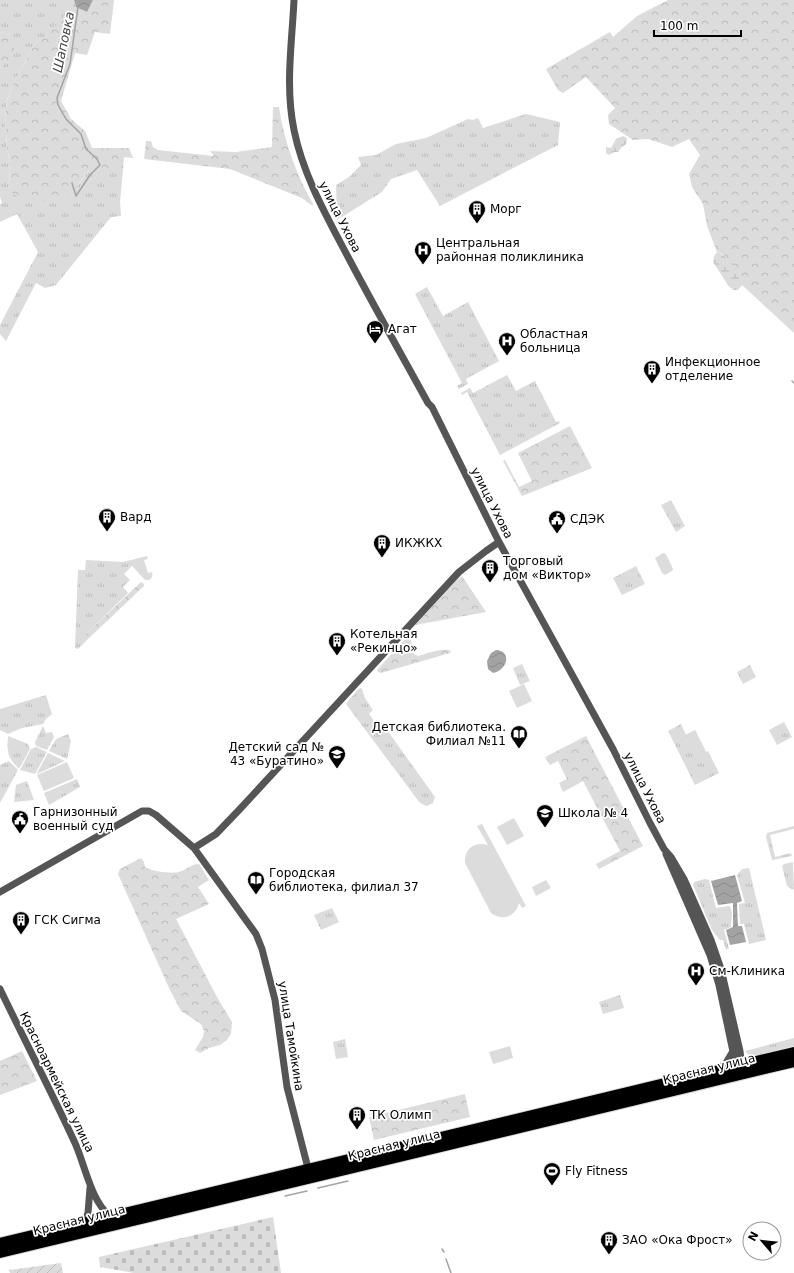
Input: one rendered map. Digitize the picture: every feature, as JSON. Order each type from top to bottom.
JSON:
[{"type":"highway","name":"Красная улица","points":[[0,1243],[110,1216],[309,1174],[740,1068],[759,1060],[794,1052]]},
{"type":"highway","name":"Красная улица","points":[[0,1253],[712,1072],[794,1062]]},
{"type":"street","name":"улица Ухова","points":[[294,0],[290,107],[294,131],[304,166],[315,193],[379,314],[428,403],[432,407],[499,542],[609,743],[664,849],[671,857],[684,879],[716,953],[723,976],[740,1068]]},
{"type":"street","points":[[194,848],[216,834],[459,572],[499,542]]},
{"type":"street","name":"улица Тамойкина","points":[[0,892],[134,815],[145,811],[149,811],[156,815],[194,848],[242,913],[256,934],[262,949],[275,1000],[287,1087],[309,1174]]},
{"type":"street","name":"Красноармейская улица","points":[[0,989],[74,1142],[90,1186]]},
{"type":"street","points":[[712,1072],[723,1066],[737,1051],[747,1057],[759,1060]]},
{"type":"street","points":[[90,1186],[103,1209],[110,1216]]},
{"type":"street","points":[[84,1223],[90,1206],[90,1186]]},
{"type":"green space","points":[[0,0],[74,0],[76,7],[87,12],[78,12],[34,45],[16,79],[7,100],[5,117],[7,148],[10,163],[9,189],[78,185],[89,170],[123,170],[120,202],[121,216],[111,217],[56,285],[45,288],[36,283],[6,341],[0,334],[0,325],[38,252],[17,214],[0,222],[0,204],[2,203],[0,197],[0,68],[13,55],[10,35],[0,32]]},
{"type":"green space","points":[[93,0],[114,0],[110,34],[95,32],[87,55],[75,53],[61,101],[71,119],[85,131],[92,148],[129,148],[133,158],[124,157],[123,170],[89,170],[71,194],[60,201],[40,201],[18,198],[9,189],[10,163],[7,148],[5,117],[7,100],[34,45],[48,34],[64,16],[78,12],[87,12]]},
{"type":"green space","points":[[668,0],[794,0],[794,333],[742,285],[739,272],[726,257],[717,252],[707,226],[703,204],[692,187],[689,174],[700,155],[689,139],[672,147],[648,139],[633,140],[609,124],[608,115],[615,108],[586,77],[563,93],[558,90],[546,69],[610,32],[613,37],[637,16]]},
{"type":"green space","points":[[0,32],[10,35],[14,43],[14,55],[0,68]]},
{"type":"green space","points":[[273,107],[279,107],[287,145],[301,181],[313,206],[302,198],[230,169],[144,159],[146,141],[151,141],[153,147],[158,150],[213,156],[210,151],[236,152],[272,147]]},
{"type":"green space","points":[[526,114],[560,122],[558,145],[440,206],[417,170],[391,179],[382,192],[337,220],[336,185],[349,177],[361,165],[358,157],[376,155],[396,144],[426,138],[468,119],[473,120],[478,118],[483,128]]},
{"type":"green space","points":[[623,136],[627,138],[626,144],[618,152],[614,152],[609,155],[606,153],[606,147],[611,148],[616,139]]},
{"type":"green space","points":[[717,252],[730,260],[739,272],[742,285],[738,290],[733,290],[728,285],[713,262],[714,256]]},
{"type":"green space","points":[[427,287],[443,316],[468,302],[499,361],[466,379],[468,384],[459,389],[457,386],[462,383],[415,294]]},
{"type":"green space","points":[[507,375],[516,391],[535,381],[556,422],[559,421],[560,423],[500,455],[467,392],[462,395],[461,393],[470,388],[473,393]]},
{"type":"green space","points":[[570,426],[592,468],[522,496],[503,461],[505,460],[519,487],[532,481],[518,453]]},
{"type":"green space","points":[[671,500],[685,526],[676,532],[661,505]]},
{"type":"green space","points":[[663,553],[666,554],[673,569],[665,575],[662,573],[655,558]]},
{"type":"green space","points":[[147,556],[148,559],[144,560],[148,573],[152,572],[152,578],[145,580],[132,566],[124,574],[130,580],[123,587],[128,593],[86,634],[86,639],[88,639],[78,649],[75,648],[78,570],[85,570],[86,560],[123,562]]},
{"type":"green space","points":[[636,566],[645,584],[622,595],[613,578]]},
{"type":"green space","points":[[462,576],[486,612],[415,625],[456,581]]},
{"type":"green space","points":[[141,582],[144,586],[88,639],[86,639],[86,634]]},
{"type":"green space","points":[[407,637],[411,640],[414,654],[418,656],[439,650],[451,651],[450,653],[381,673],[378,672],[377,670]]},
{"type":"green space","points":[[522,664],[530,681],[520,685],[513,668]]},
{"type":"green space","points":[[750,665],[756,677],[743,684],[737,672]]},
{"type":"green space","points":[[524,684],[532,701],[517,708],[509,691]]},
{"type":"green space","points":[[361,688],[365,698],[373,710],[369,714],[378,726],[382,723],[435,797],[433,803],[427,806],[420,803],[346,704],[358,689]]},
{"type":"green space","points":[[46,695],[52,714],[43,724],[22,728],[8,734],[0,730],[0,709]]},
{"type":"green space","points":[[784,722],[792,737],[777,745],[769,730]]},
{"type":"green space","points":[[681,724],[686,735],[695,730],[719,773],[695,785],[668,731]]},
{"type":"green space","points":[[43,726],[46,733],[52,732],[54,737],[47,750],[36,746],[35,742]]},
{"type":"green space","points":[[695,730],[705,750],[697,755],[686,735]]},
{"type":"green space","points":[[68,734],[71,741],[67,759],[49,751],[56,739]]},
{"type":"green space","points":[[8,736],[28,744],[30,749],[19,769],[10,758]]},
{"type":"green space","points":[[586,736],[643,846],[599,869],[596,864],[620,851],[583,781],[563,792],[559,783],[567,779],[558,761],[550,765],[545,757]]},
{"type":"green space","points":[[36,747],[47,752],[35,774],[20,770],[31,749]]},
{"type":"green space","points":[[48,753],[65,761],[37,774],[37,773]]},
{"type":"green space","points":[[9,761],[18,770],[0,803],[0,765]]},
{"type":"green space","points":[[67,762],[74,778],[44,791],[37,775]]},
{"type":"green space","points":[[77,779],[80,787],[49,805],[44,793]]},
{"type":"green space","points":[[27,781],[34,800],[14,802],[16,785]]},
{"type":"green space","points":[[514,818],[524,836],[507,845],[497,827]]},
{"type":"green space","points":[[482,824],[526,906],[522,908],[519,903],[515,911],[508,916],[500,917],[491,913],[465,863],[466,853],[471,847],[479,844],[488,845],[477,826]]},
{"type":"green space","points":[[794,826],[794,829],[770,835],[775,857],[791,853],[792,856],[772,860],[766,837],[767,833]]},
{"type":"green space","points":[[141,858],[145,867],[156,871],[176,873],[193,865],[199,864],[209,880],[198,887],[209,904],[176,919],[217,997],[232,1022],[231,1034],[227,1040],[220,1045],[209,1048],[200,1053],[195,1050],[203,1037],[204,1031],[201,1024],[181,1011],[169,988],[118,874],[120,869]]},
{"type":"green space","points":[[793,862],[794,889],[792,890],[787,886],[782,866]]},
{"type":"green space","points":[[749,868],[766,940],[749,944],[744,924],[740,924],[739,904],[745,903],[737,875],[742,869]]},
{"type":"green space","points":[[705,879],[709,880],[716,908],[730,906],[732,913],[731,927],[724,930],[729,948],[726,950],[723,940],[720,940],[712,930],[693,885],[694,882]]},
{"type":"green space","points":[[546,880],[551,888],[536,896],[532,887]]},
{"type":"green space","points":[[332,908],[339,922],[321,930],[314,915]]},
{"type":"green space","points":[[620,995],[624,1008],[603,1014],[599,1002]]},
{"type":"green space","points":[[794,1038],[794,1046],[754,1056],[745,1051]]},
{"type":"green space","points":[[345,1039],[348,1057],[336,1059],[333,1042]]},
{"type":"green space","points":[[510,1046],[513,1058],[493,1064],[489,1052]]},
{"type":"green space","points":[[22,1051],[37,1081],[0,1095],[0,1061]]},
{"type":"green space","points":[[465,1094],[470,1117],[374,1140],[369,1117]]},
{"type":"green space","points":[[273,1217],[281,1273],[134,1273],[100,1267],[99,1257]]},
{"type":"green space","points":[[61,1263],[63,1273],[10,1273],[9,1270]]},
{"type":"water","points":[[74,0],[93,0],[87,12],[76,7]]},
{"type":"water","points":[[496,650],[501,651],[504,654],[506,661],[502,668],[493,673],[488,669],[487,661],[491,653]]},
{"type":"water","points":[[735,875],[742,901],[737,903],[738,926],[742,926],[746,942],[730,945],[726,930],[733,927],[733,903],[718,905],[711,881]]},
{"type":"waterway","name":"Шаповка","points":[[72,183],[76,196],[90,175],[100,165],[97,159],[86,149],[81,134],[66,119],[58,105],[57,98],[70,64],[78,7]]},
{"type":"waterway","points":[[318,1188],[348,1181]]},
{"type":"waterway","points":[[285,1196],[307,1191]]},
{"type":"waterway","points":[[446,1259],[451,1273]]},
{"type":"place","name":"Морг","points":[[477,224]]},
{"type":"place","name":"Центральная районная поликлиника","points":[[423,265]]},
{"type":"place","name":"Агат","points":[[375,344]]},
{"type":"place","name":"Областная больница","points":[[507,356]]},
{"type":"place","name":"Инфекционное отделение","points":[[652,384]]},
{"type":"place","name":"Вард","points":[[107,532]]},
{"type":"place","name":"СДЭК","points":[[557,534]]},
{"type":"place","name":"ИКЖКХ","points":[[382,558]]},
{"type":"place","name":"Торговый дом «Виктор»","points":[[490,583]]},
{"type":"place","name":"Котельная «Рекинцо»","points":[[337,656]]},
{"type":"place","name":"Детская библиотека. Филиал №11","points":[[519,749]]},
{"type":"place","name":"Детский сад № 43 «Буратино»","points":[[337,769]]},
{"type":"place","name":"Школа № 4","points":[[545,828]]},
{"type":"place","name":"Гарнизонный военный суд","points":[[20,834]]},
{"type":"place","name":"Городская библиотека, филиал 37","points":[[256,895]]},
{"type":"place","name":"ГСК Сигма","points":[[21,935]]},
{"type":"place","name":"См-Клиника","points":[[696,986]]},
{"type":"place","name":"ТК Олимп","points":[[357,1130]]},
{"type":"place","name":"Fly Fitness","points":[[552,1186]]},
{"type":"place","name":"ЗАО «Ока Фрост»","points":[[609,1255]]}]
